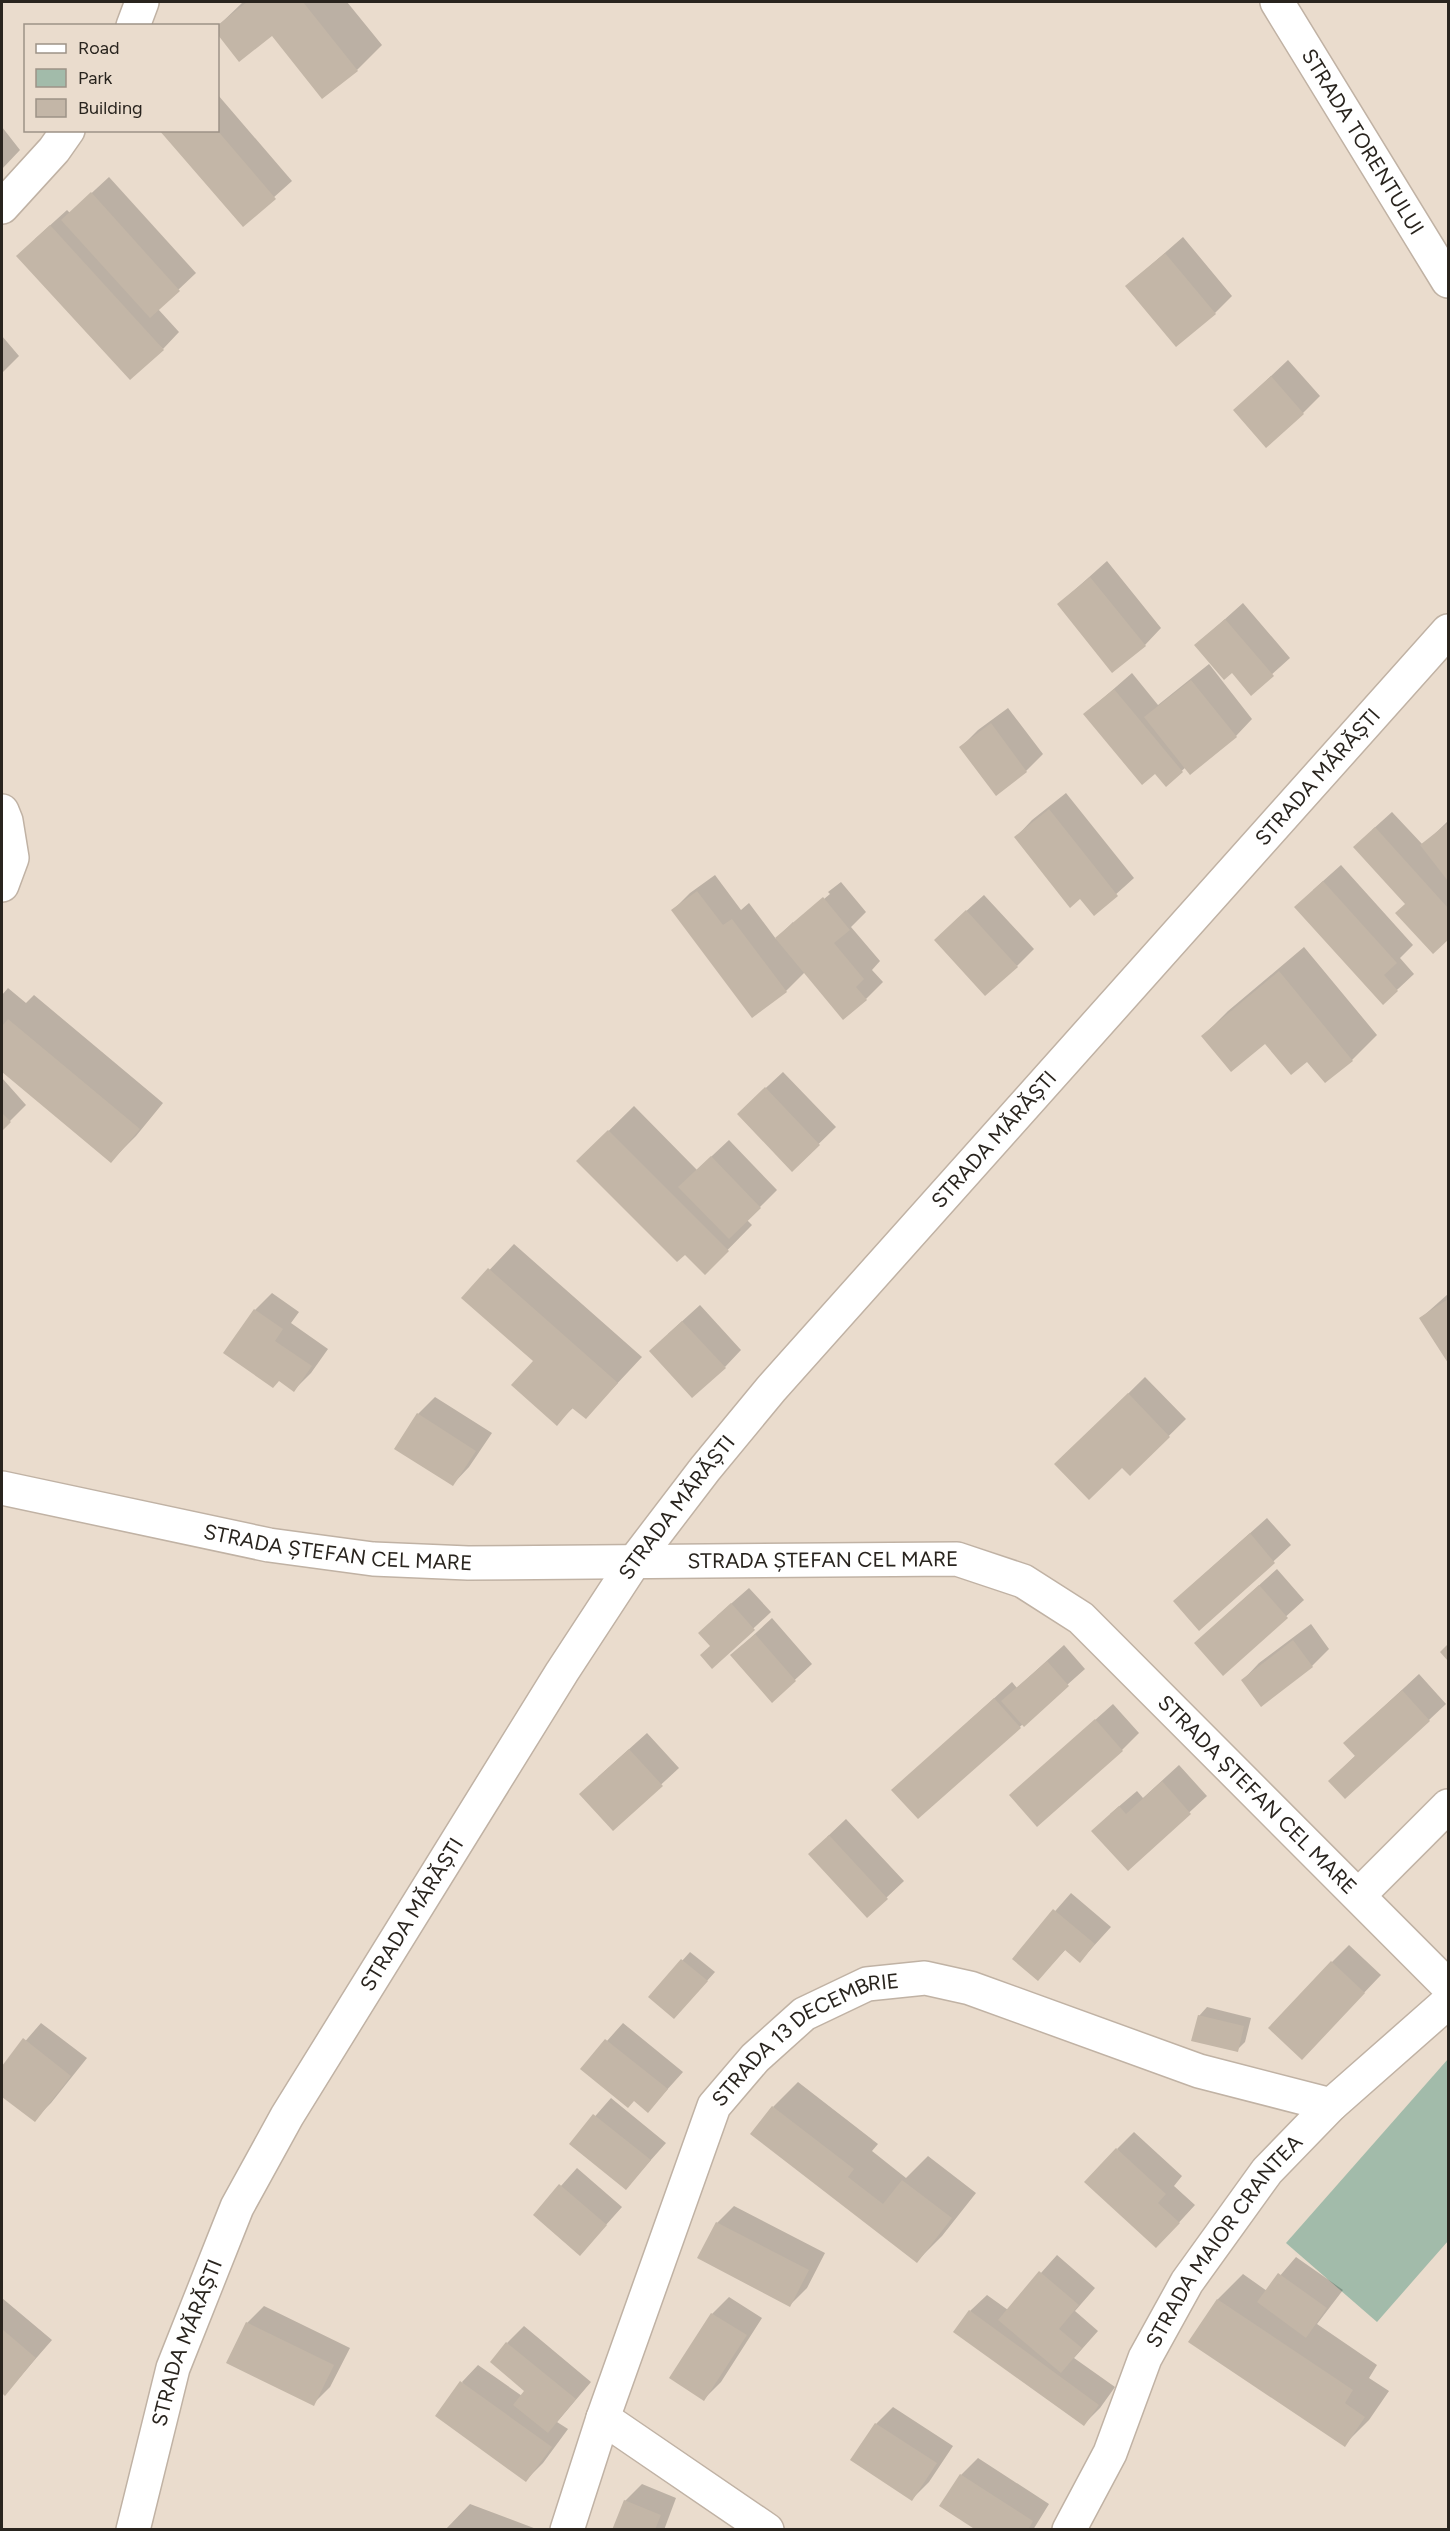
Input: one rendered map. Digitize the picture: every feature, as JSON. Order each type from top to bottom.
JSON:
[{"type":"street","points":[[134,24],[142,2]]},
{"type":"street","name":"STRADA TORENTULUI","points":[[1277,2],[1449,281]]},
{"type":"street","points":[[2,207],[54,150],[67,132]]},
{"type":"street","name":"STRADA MĂRĂȘTI","points":[[133,2529],[172,2368],[237,2207],[299,2096],[562,1672],[634,1562],[705,1469],[771,1389],[1447,625]]},
{"type":"street","points":[[2,811],[6,821],[12,858],[2,885]]},
{"type":"street","name":"STRADA ȘTEFAN CEL MARE","points":[[2,1488],[269,1545],[372,1559],[468,1563],[957,1559],[1023,1581],[1082,1618],[1449,1986]]},
{"type":"street","points":[[1359,1895],[1449,1806]]},
{"type":"street","name":"STRADA 13 DECEMBRIE","points":[[567,2529],[603,2418],[714,2106],[755,2058],[804,2014],[867,1984],[925,1978],[970,1988],[1199,2072],[1331,2105]]},
{"type":"street","name":"STRADA MAIOR CRANTEA","points":[[1069,2529],[1110,2453],[1145,2358],[1187,2282],[1267,2170],[1331,2105],[1449,2001]]},
{"type":"street","points":[[603,2418],[767,2529]]},
{"type":"green space","points":[[1448,2059],[1448,2241],[1377,2322],[1286,2243]]},
{"type":"building","points":[[247,2],[303,2],[358,71],[322,99],[272,36],[239,62],[219,36],[219,24]]},
{"type":"building","points":[[161,132],[219,132],[276,199],[243,227]]},
{"type":"building","points":[[91,192],[180,291],[150,318],[61,220]]},
{"type":"building","points":[[50,225],[164,350],[130,380],[16,256]]},
{"type":"building","points":[[1165,253],[1216,314],[1176,347],[1125,286]]},
{"type":"building","points":[[1271,376],[1304,414],[1266,448],[1233,410]]},
{"type":"building","points":[[1090,577],[1146,646],[1112,673],[1057,604]]},
{"type":"building","points":[[1225,619],[1274,676],[1251,696],[1232,673],[1224,680],[1194,645]]},
{"type":"building","points":[[1191,680],[1237,737],[1190,775],[1144,717]]},
{"type":"building","points":[[1114,689],[1183,772],[1166,787],[1155,774],[1142,785],[1083,714]]},
{"type":"building","points":[[991,723],[1027,772],[996,796],[959,747]]},
{"type":"building","points":[[1049,809],[1118,896],[1094,916],[1080,899],[1070,908],[1014,837]]},
{"type":"building","points":[[1448,823],[1448,881],[1420,845]]},
{"type":"building","points":[[1375,827],[1448,908],[1448,940],[1433,954],[1395,913],[1405,904],[1353,847]]},
{"type":"building","points":[[1323,881],[1397,963],[1384,975],[1398,991],[1383,1005],[1294,907]]},
{"type":"building","points":[[697,891],[723,925],[732,919],[787,992],[752,1018],[671,910]]},
{"type":"building","points":[[823,897],[850,930],[834,943],[864,979],[856,987],[867,1000],[843,1020],[775,938]]},
{"type":"building","points":[[966,910],[1018,967],[985,996],[934,940]]},
{"type":"building","points":[[1279,971],[1353,1061],[1325,1083],[1307,1062],[1291,1075],[1265,1044],[1231,1072],[1201,1036]]},
{"type":"building","points":[[8,1019],[140,1129],[111,1163],[2,1072],[2,1026]]},
{"type":"building","points":[[765,1087],[820,1145],[792,1172],[737,1114]]},
{"type":"building","points":[[2,1113],[11,1122],[2,1131]]},
{"type":"building","points":[[608,1130],[729,1251],[705,1275],[685,1255],[677,1262],[576,1161]]},
{"type":"building","points":[[711,1156],[761,1208],[729,1239],[678,1187]]},
{"type":"building","points":[[488,1268],[618,1383],[586,1419],[572,1408],[557,1426],[511,1385],[533,1361],[461,1298]]},
{"type":"building","points":[[1448,1299],[1448,1363],[1419,1318]]},
{"type":"building","points":[[254,1309],[283,1329],[275,1341],[312,1366],[294,1392],[279,1381],[273,1388],[223,1353]]},
{"type":"building","points":[[682,1321],[726,1368],[692,1398],[649,1351]]},
{"type":"building","points":[[1128,1393],[1170,1437],[1130,1476],[1122,1468],[1089,1500],[1054,1464]]},
{"type":"building","points":[[417,1413],[476,1451],[453,1486],[394,1449]]},
{"type":"building","points":[[1250,1533],[1275,1563],[1199,1631],[1173,1601]]},
{"type":"building","points":[[1259,1585],[1288,1618],[1223,1676],[1194,1643]]},
{"type":"building","points":[[731,1603],[755,1630],[712,1669],[700,1655],[710,1646],[698,1633]]},
{"type":"building","points":[[755,1634],[796,1681],[772,1703],[730,1655]]},
{"type":"building","points":[[1293,1640],[1313,1667],[1261,1707],[1241,1680]]},
{"type":"building","points":[[1448,1644],[1448,1661],[1440,1652]]},
{"type":"building","points":[[1047,1661],[1069,1686],[1024,1727],[1001,1701]]},
{"type":"building","points":[[1402,1690],[1430,1721],[1345,1799],[1328,1781],[1355,1756],[1343,1743]]},
{"type":"building","points":[[994,1698],[1021,1728],[918,1819],[891,1790]]},
{"type":"building","points":[[1095,1719],[1123,1751],[1037,1827],[1009,1795]]},
{"type":"building","points":[[629,1749],[663,1786],[613,1831],[579,1794]]},
{"type":"building","points":[[1162,1781],[1191,1814],[1128,1871],[1091,1831],[1119,1806],[1126,1814]]},
{"type":"building","points":[[829,1835],[888,1899],[867,1918],[808,1854]]},
{"type":"building","points":[[1053,1909],[1095,1944],[1080,1963],[1065,1950],[1038,1981],[1012,1959]]},
{"type":"building","points":[[681,1959],[708,1981],[674,2019],[648,1997]]},
{"type":"building","points":[[1331,1961],[1365,1993],[1302,2060],[1268,2028]]},
{"type":"building","points":[[1198,2015],[1244,2026],[1238,2052],[1191,2041]]},
{"type":"building","points":[[23,2038],[71,2076],[35,2122],[2,2097],[2,2066]]},
{"type":"building","points":[[605,2039],[668,2089],[648,2113],[634,2101],[628,2108],[580,2069]]},
{"type":"building","points":[[772,2106],[854,2169],[848,2177],[883,2204],[902,2180],[952,2218],[917,2263],[750,2134]]},
{"type":"building","points":[[593,2114],[651,2160],[626,2190],[569,2144]]},
{"type":"building","points":[[1116,2148],[1166,2194],[1158,2203],[1180,2223],[1156,2248],[1084,2182]]},
{"type":"building","points":[[559,2184],[607,2225],[580,2256],[533,2215]]},
{"type":"building","points":[[716,2222],[809,2270],[790,2307],[697,2258]]},
{"type":"building","points":[[1039,2271],[1079,2305],[1059,2329],[1082,2348],[1061,2373],[998,2320]]},
{"type":"building","points":[[1278,2273],[1327,2308],[1306,2338],[1257,2302]]},
{"type":"building","points":[[1217,2299],[1353,2390],[1345,2403],[1365,2417],[1345,2447],[1188,2342]]},
{"type":"building","points":[[969,2310],[1099,2405],[1084,2426],[953,2332]]},
{"type":"building","points":[[711,2313],[747,2335],[704,2401],[669,2378]]},
{"type":"building","points":[[246,2322],[334,2365],[314,2406],[226,2363]]},
{"type":"building","points":[[2,2329],[36,2358],[5,2396],[2,2393]]},
{"type":"building","points":[[506,2342],[576,2399],[548,2433],[513,2405],[524,2391],[490,2362]]},
{"type":"building","points":[[460,2381],[552,2447],[526,2482],[435,2416]]},
{"type":"building","points":[[875,2423],[937,2463],[912,2501],[850,2460]]},
{"type":"building","points":[[960,2474],[1033,2521],[1028,2530],[976,2530],[939,2506]]},
{"type":"building","points":[[624,2500],[661,2515],[655,2530],[612,2530]]}]
